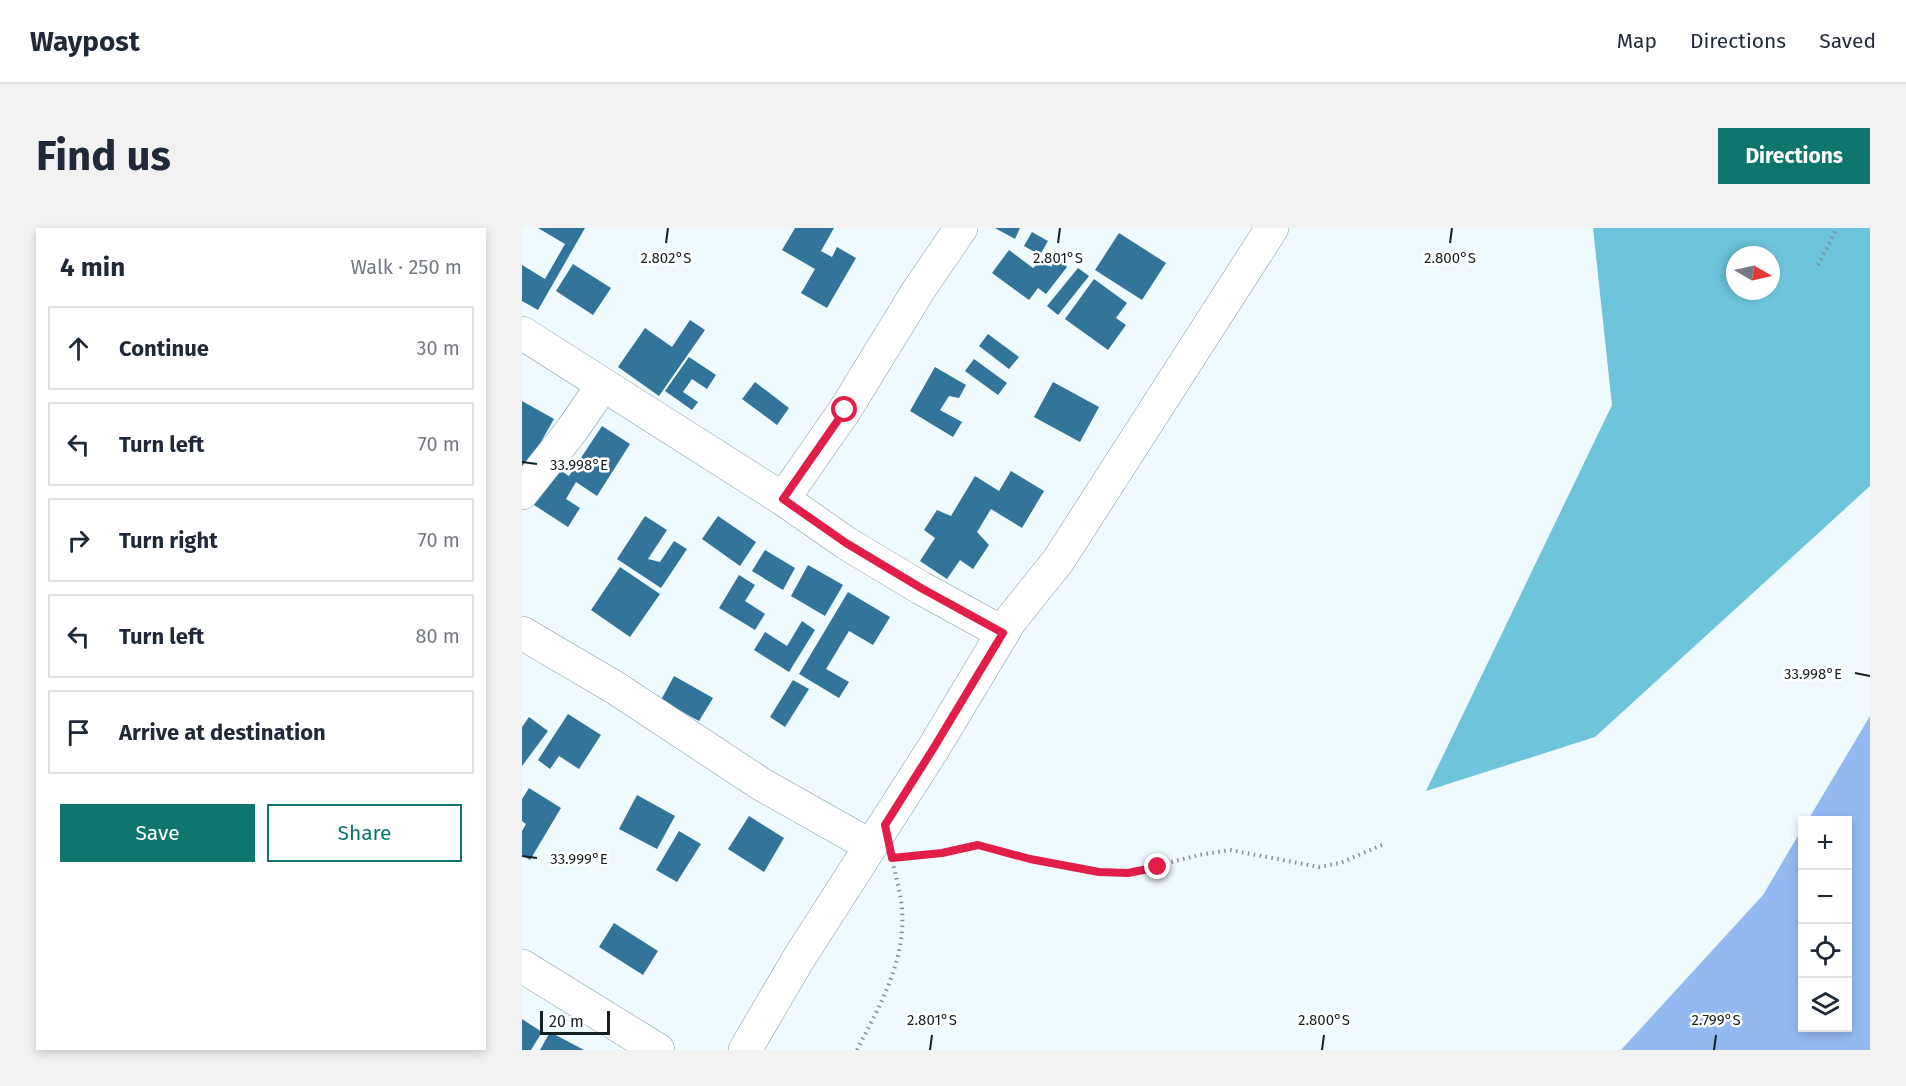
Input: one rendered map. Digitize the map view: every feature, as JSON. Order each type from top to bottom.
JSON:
[{"type":"street","points":[[783,499],[845,410],[918,291],[961,228]]},
{"type":"street","points":[[745,1050],[1003,633],[1058,561],[1272,228]]},
{"type":"street","points":[[522,333],[783,499],[846,543],[1003,633]]},
{"type":"street","points":[[522,493],[572,430],[603,385]]},
{"type":"street","points":[[522,633],[614,687],[761,784],[871,846]]},
{"type":"street","points":[[522,966],[658,1050]]},
{"type":"path","points":[[1818,265],[1837,228]]},
{"type":"path","points":[[858,1050],[896,970],[903,934],[902,907],[892,858],[942,853],[978,845],[1066,866],[1099,872],[1128,873],[1199,855],[1230,850],[1319,867],[1340,863],[1382,845]]},
{"type":"shaded area","points":[[1593,228],[1870,228],[1870,486],[1595,737],[1426,791],[1612,405]]},
{"type":"shaded area","points":[[1870,716],[1870,1050],[1621,1050],[1763,895],[1798,836],[1798,1032],[1852,1032],[1852,816],[1810,816]]},
{"type":"building","points":[[538,228],[585,228],[538,310],[522,301],[522,265],[545,279],[565,244]]},
{"type":"building","points":[[795,228],[834,228],[821,251],[832,257],[837,247],[856,258],[827,308],[801,293],[815,269],[782,250]]},
{"type":"building","points":[[995,228],[1020,228],[1015,239]]},
{"type":"building","points":[[1032,232],[1048,241],[1040,255],[1024,246]]},
{"type":"building","points":[[1119,233],[1166,263],[1142,300],[1095,270]]},
{"type":"building","points":[[1009,250],[1033,268],[1043,259],[1051,267],[1058,256],[1067,267],[1046,294],[1038,288],[1029,300],[992,273]]},
{"type":"building","points":[[573,264],[611,288],[593,315],[556,291]]},
{"type":"building","points":[[1078,268],[1089,276],[1058,315],[1047,306]]},
{"type":"building","points":[[1094,279],[1127,303],[1116,318],[1126,325],[1108,350],[1065,319]]},
{"type":"building","points":[[690,320],[705,330],[659,396],[618,367],[645,328],[672,347]]},
{"type":"building","points":[[988,334],[1019,357],[1009,369],[979,346]]},
{"type":"building","points":[[689,357],[716,375],[707,389],[692,379],[683,392],[698,402],[692,410],[665,391]]},
{"type":"building","points":[[974,359],[1007,383],[998,395],[965,371]]},
{"type":"building","points":[[935,367],[966,385],[959,398],[949,396],[940,410],[962,422],[953,437],[910,411]]},
{"type":"building","points":[[755,382],[789,408],[777,425],[742,399]]},
{"type":"building","points":[[1053,382],[1099,407],[1080,442],[1034,417]]},
{"type":"building","points":[[522,401],[554,419],[526,468],[522,466]]},
{"type":"building","points":[[602,426],[630,444],[597,496],[576,482],[566,499],[580,508],[568,527],[534,505],[558,469],[569,476]]},
{"type":"building","points":[[1011,471],[1044,491],[1022,528],[991,509],[977,532],[989,545],[973,569],[960,560],[947,579],[920,561],[935,538],[924,530],[937,510],[951,516],[975,476],[999,491]]},
{"type":"building","points":[[645,516],[667,530],[648,559],[660,562],[674,541],[687,549],[661,588],[617,559]]},
{"type":"building","points":[[718,516],[756,542],[740,566],[702,539]]},
{"type":"building","points":[[765,550],[795,568],[783,590],[752,571]]},
{"type":"building","points":[[808,565],[843,585],[825,616],[791,596]]},
{"type":"building","points":[[620,567],[660,594],[630,637],[591,610]]},
{"type":"building","points":[[739,575],[755,585],[745,601],[765,614],[755,630],[719,608]]},
{"type":"building","points":[[848,592],[890,617],[873,645],[849,631],[826,669],[849,682],[839,698],[799,674]]},
{"type":"building","points":[[802,621],[815,630],[789,672],[754,650],[765,632],[787,646]]},
{"type":"building","points":[[674,676],[713,698],[699,721],[661,700]]},
{"type":"building","points":[[793,680],[809,689],[785,727],[770,717]]},
{"type":"building","points":[[568,714],[601,735],[579,769],[559,756],[550,769],[538,760]]},
{"type":"building","points":[[529,717],[548,731],[522,766],[522,727]]},
{"type":"building","points":[[529,788],[561,808],[530,860],[522,855],[522,831],[526,824],[522,821],[522,799]]},
{"type":"building","points":[[637,795],[675,816],[657,849],[619,829]]},
{"type":"building","points":[[749,816],[784,838],[764,872],[728,849]]},
{"type":"building","points":[[679,831],[701,844],[677,882],[656,870]]},
{"type":"building","points":[[614,923],[658,951],[643,975],[599,947]]},
{"type":"building","points":[[522,1019],[542,1032],[531,1050],[522,1050]]},
{"type":"building","points":[[550,1032],[584,1050],[540,1050]]},
{"type":"route","points":[[845,410],[783,499],[846,543],[1003,633],[885,825],[892,858],[942,853],[978,845],[1030,859],[1099,872],[1128,873],[1158,867]]}]
